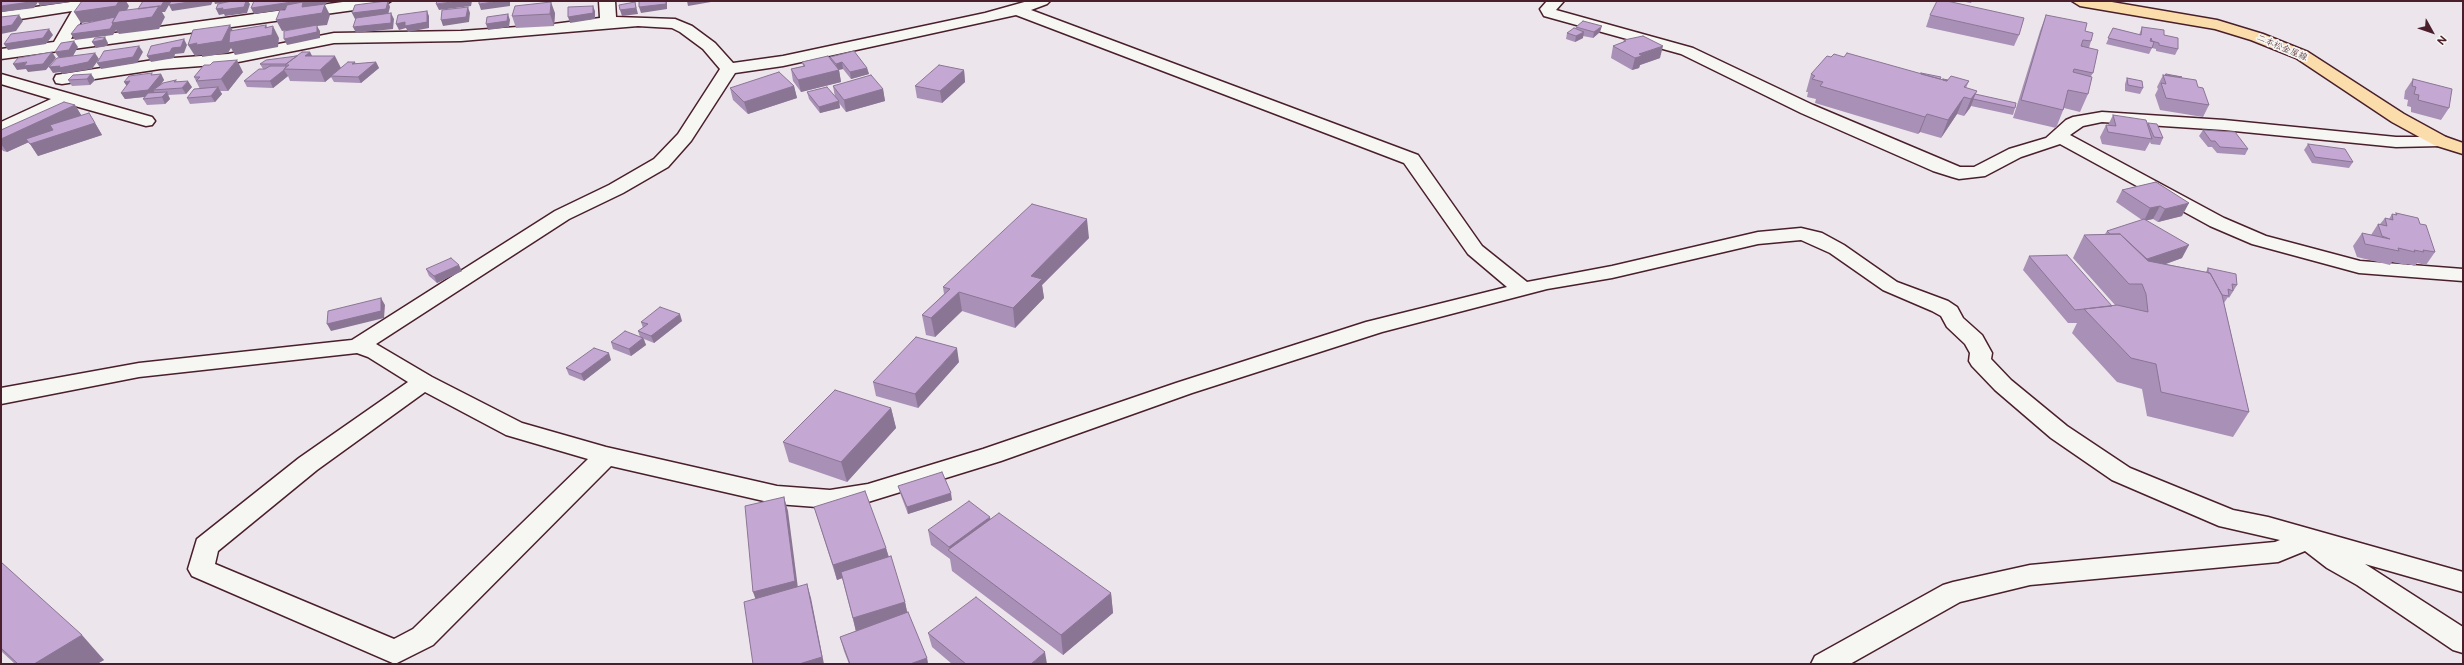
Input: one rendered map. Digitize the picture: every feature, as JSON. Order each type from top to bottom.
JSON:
[{"type":"main road","name":"二本松金屋線","points":[[2080,1],[2210,24],[2257,37],[2302,55],[2398,118],[2440,141],[2463,149]]},
{"type":"street","points":[[1,17],[85,3],[108,1]]},
{"type":"street","points":[[1,54],[340,4],[382,1]]},
{"type":"street","points":[[607,1],[608,22]]},
{"type":"street","points":[[358,346],[562,215],[616,189],[661,163],[685,137],[729,69],[783,61],[1017,10],[1042,1]]},
{"type":"street","points":[[1556,1],[1548,8],[1549,13],[1687,51],[1807,109],[1951,171],[1978,172],[2015,153],[2052,142],[2060,137],[2072,124],[2079,121],[2102,117],[2224,125],[2396,142],[2440,141]]},
{"type":"street","points":[[60,45],[85,3]]},
{"type":"street","points":[[334,38],[340,4]]},
{"type":"street","points":[[1017,10],[1411,159],[1475,250],[1523,289]]},
{"type":"street","points":[[450,48],[338,49],[220,68],[62,79],[160,64],[228,59],[334,38],[461,36],[546,30],[608,22],[675,24],[709,46],[729,69]]},
{"type":"street","points":[[1,79],[146,121]]},
{"type":"street","points":[[1,130],[67,98]]},
{"type":"street","points":[[2060,137],[2217,222],[2259,240],[2359,267],[2463,275]]},
{"type":"street","points":[[1,396],[139,370],[358,346],[376,352],[424,382],[514,430],[606,456],[777,495],[830,499],[868,493],[992,455],[1184,388],[1374,327],[1523,289],[1612,272],[1758,238],[1792,234],[1815,237],[1837,249],[1890,286],[1940,306],[1949,312],[1974,340],[1981,353],[1980,361],[2003,385],[2059,432],[2121,474],[2228,519],[2307,538],[2463,582]]},
{"type":"street","points":[[424,382],[308,464],[206,546],[201,569],[395,652],[423,637],[606,456]]},
{"type":"street","points":[[2307,538],[2336,561],[2367,578],[2463,642]]},
{"type":"street","points":[[1825,664],[1953,593],[2030,575],[2278,552],[2307,538]]},
{"type":"building","points":[[2,1],[31,1],[1,6]]},
{"type":"building","points":[[82,1],[119,1],[116,6],[74,12]]},
{"type":"building","points":[[143,1],[164,1],[161,6],[138,9]]},
{"type":"building","points":[[171,1],[196,1],[169,5]]},
{"type":"building","points":[[232,1],[246,1],[244,7],[222,10],[223,8],[216,9],[218,4]]},
{"type":"building","points":[[254,1],[292,1],[292,2],[251,8]]},
{"type":"building","points":[[388,1],[386,9],[352,13],[355,5]]},
{"type":"building","points":[[437,1],[460,1],[436,4]]},
{"type":"building","points":[[479,1],[501,1],[479,4]]},
{"type":"building","points":[[639,1],[666,1],[666,4],[639,7]]},
{"type":"building","points":[[1937,1],[1947,1],[2024,18],[2019,35],[1930,15]]},
{"type":"building","points":[[303,2],[302,7],[325,4],[322,13],[276,20],[280,10],[285,10],[287,5]]},
{"type":"building","points":[[551,2],[550,14],[512,16],[515,6]]},
{"type":"building","points":[[635,2],[636,8],[620,10],[619,5]]},
{"type":"building","points":[[159,6],[152,17],[112,23],[119,11]]},
{"type":"building","points":[[593,6],[593,13],[568,17],[568,7]]},
{"type":"building","points":[[468,7],[466,17],[441,20],[442,10]]},
{"type":"building","points":[[427,11],[427,22],[405,26],[405,22],[396,24],[398,15]]},
{"type":"building","points":[[391,13],[391,23],[353,27],[356,18]]},
{"type":"building","points":[[508,14],[507,21],[486,24],[487,17]]},
{"type":"building","points":[[19,15],[12,25],[1,27],[1,17]]},
{"type":"building","points":[[2046,15],[2087,23],[2085,31],[2093,33],[2091,41],[2083,40],[2081,46],[2098,50],[2093,73],[2074,69],[2073,72],[2092,77],[2088,94],[2068,90],[2063,110],[2021,100]]},
{"type":"building","points":[[115,17],[110,29],[71,34],[78,25]]},
{"type":"building","points":[[1583,21],[1602,26],[1594,32],[1576,27]]},
{"type":"building","points":[[230,25],[222,41],[188,45],[193,30]]},
{"type":"building","points":[[266,25],[265,28],[273,26],[272,35],[229,43],[230,31]]},
{"type":"building","points":[[317,25],[317,32],[284,39],[284,31]]},
{"type":"building","points":[[2142,27],[2164,30],[2164,35],[2178,38],[2178,49],[2159,45],[2159,43],[2152,41],[2151,38],[2150,41],[2154,42],[2152,48],[2108,38],[2113,28],[2141,35]]},
{"type":"building","points":[[1574,28],[1584,32],[1576,36],[1567,33]]},
{"type":"building","points":[[49,29],[43,38],[4,44],[11,34]]},
{"type":"building","points":[[1643,36],[1663,46],[1639,54],[1642,56],[1635,58],[1613,46],[1626,41],[1624,40]]},
{"type":"building","points":[[105,37],[103,40],[92,42],[95,38]]},
{"type":"building","points":[[184,39],[181,47],[172,48],[170,52],[147,56],[151,46]]},
{"type":"building","points":[[74,41],[69,50],[55,52],[61,43]]},
{"type":"building","points":[[139,46],[133,57],[97,63],[104,51]]},
{"type":"building","points":[[854,51],[867,68],[850,72],[842,62],[836,64],[830,57]]},
{"type":"building","points":[[52,52],[43,64],[24,66],[27,62],[13,64],[18,58]]},
{"type":"building","points":[[302,52],[310,52],[305,56],[335,56],[320,70],[284,69],[289,65],[285,65]]},
{"type":"building","points":[[95,53],[88,62],[59,68],[60,66],[49,67],[57,58]]},
{"type":"building","points":[[1847,53],[1947,81],[1951,76],[1969,81],[1964,87],[1977,91],[1971,99],[1964,97],[1948,120],[1927,114],[1925,117],[1820,86],[1823,82],[1812,79],[1815,76],[1811,74],[1827,56],[1831,57],[1834,54],[1844,57]]},
{"type":"building","points":[[297,56],[286,64],[260,64],[266,60]]},
{"type":"building","points":[[828,56],[839,70],[798,80],[791,69],[805,66],[802,62]]},
{"type":"building","points":[[237,60],[221,79],[196,81],[200,77],[194,77],[204,65],[210,65],[213,62]]},
{"type":"building","points":[[348,62],[355,62],[352,64],[376,62],[358,77],[331,76]]},
{"type":"building","points":[[939,65],[964,70],[940,91],[915,86]]},
{"type":"building","points":[[270,66],[286,67],[270,81],[244,81],[259,69],[265,69]]},
{"type":"building","points":[[779,72],[794,86],[744,102],[730,88]]},
{"type":"building","points":[[152,73],[151,75],[161,74],[148,90],[121,93],[130,81],[124,82],[129,76]]},
{"type":"building","points":[[1921,73],[1941,77],[1940,79]]},
{"type":"building","points":[[91,74],[87,79],[68,80],[73,75]]},
{"type":"building","points":[[871,75],[883,89],[844,100],[833,86]]},
{"type":"building","points":[[2163,75],[2196,80],[2198,87],[2203,88],[2209,105],[2166,98],[2161,83],[2166,84]]},
{"type":"building","points":[[2127,78],[2142,81],[2143,88],[2128,85]]},
{"type":"building","points":[[2413,79],[2452,89],[2449,108],[2418,100],[2419,95],[2414,94],[2416,87],[2412,86]]},
{"type":"building","points":[[176,80],[174,82],[188,81],[182,88],[153,90],[163,83]]},
{"type":"building","points":[[218,87],[211,96],[187,98],[194,89]]},
{"type":"building","points":[[827,87],[839,101],[819,107],[807,92]]},
{"type":"building","points":[[167,92],[162,97],[143,99],[148,93]]},
{"type":"building","points":[[1975,94],[2016,103],[2015,108],[1973,99]]},
{"type":"building","points":[[64,102],[75,105],[1,139],[1,130]]},
{"type":"building","points":[[89,113],[95,123],[30,144],[26,139],[53,130],[50,125]]},
{"type":"building","points":[[2113,115],[2146,120],[2152,139],[2108,132],[2106,125],[2116,126]]},
{"type":"building","points":[[2148,123],[2157,124],[2163,138],[2154,137]]},
{"type":"building","points":[[2203,130],[2235,132],[2248,149],[2220,147],[2215,141],[2211,141]]},
{"type":"building","points":[[2308,144],[2345,149],[2353,162],[2315,157]]},
{"type":"building","points":[[2156,182],[2189,203],[2165,209],[2160,206],[2150,208],[2122,190]]},
{"type":"building","points":[[1032,204],[1087,219],[1031,276],[1042,279],[1013,308],[959,292],[931,318],[922,315],[950,289],[943,287]]},
{"type":"building","points":[[2396,213],[2418,218],[2420,224],[2426,225],[2435,252],[2414,250],[2415,252],[2398,248],[2399,251],[2365,244],[2362,233],[2390,239],[2382,236],[2378,224],[2387,226],[2385,218],[2393,220],[2392,214],[2397,215]]},
{"type":"building","points":[[2144,219],[2189,245],[2147,259],[2120,234],[2110,234],[2107,231]]},
{"type":"building","points":[[2120,234],[2148,261],[2210,273],[2222,295],[2249,412],[2161,392],[2156,364],[2131,358],[2084,309],[2117,305],[2148,312],[2146,294],[2142,284],[2129,284],[2084,235]]},
{"type":"building","points":[[2067,255],[2112,306],[2075,310],[2029,256]]},
{"type":"building","points":[[451,258],[459,265],[434,276],[426,269]]},
{"type":"building","points":[[2208,268],[2236,274],[2237,285],[2232,284],[2233,291],[2228,289],[2229,296],[2222,295],[2210,273],[2208,273]]},
{"type":"building","points":[[381,298],[381,311],[327,324],[328,311]]},
{"type":"building","points":[[660,307],[680,314],[651,336],[638,331],[648,324],[641,322]]},
{"type":"building","points":[[625,331],[643,338],[629,349],[611,342]]},
{"type":"building","points":[[916,337],[957,348],[915,394],[873,382]]},
{"type":"building","points":[[594,348],[609,353],[581,374],[566,368]]},
{"type":"building","points":[[835,390],[891,408],[841,462],[783,442]]},
{"type":"building","points":[[942,472],[951,493],[907,507],[898,486]]},
{"type":"building","points":[[865,491],[886,548],[833,565],[814,507]]},
{"type":"building","points":[[784,497],[795,581],[753,592],[745,506]]},
{"type":"building","points":[[969,501],[990,517],[949,547],[928,530]]},
{"type":"building","points":[[999,513],[1111,593],[1061,635],[948,550]]},
{"type":"building","points":[[891,556],[905,602],[853,618],[841,572]]},
{"type":"building","points":[[1,562],[82,635],[34,664],[18,664],[1,648]]},
{"type":"building","points":[[807,584],[822,657],[799,664],[753,664],[744,602]]},
{"type":"building","points":[[976,597],[1045,652],[1031,664],[966,664],[928,633]]},
{"type":"building","points":[[908,612],[927,658],[910,664],[850,664],[840,637]]}]
